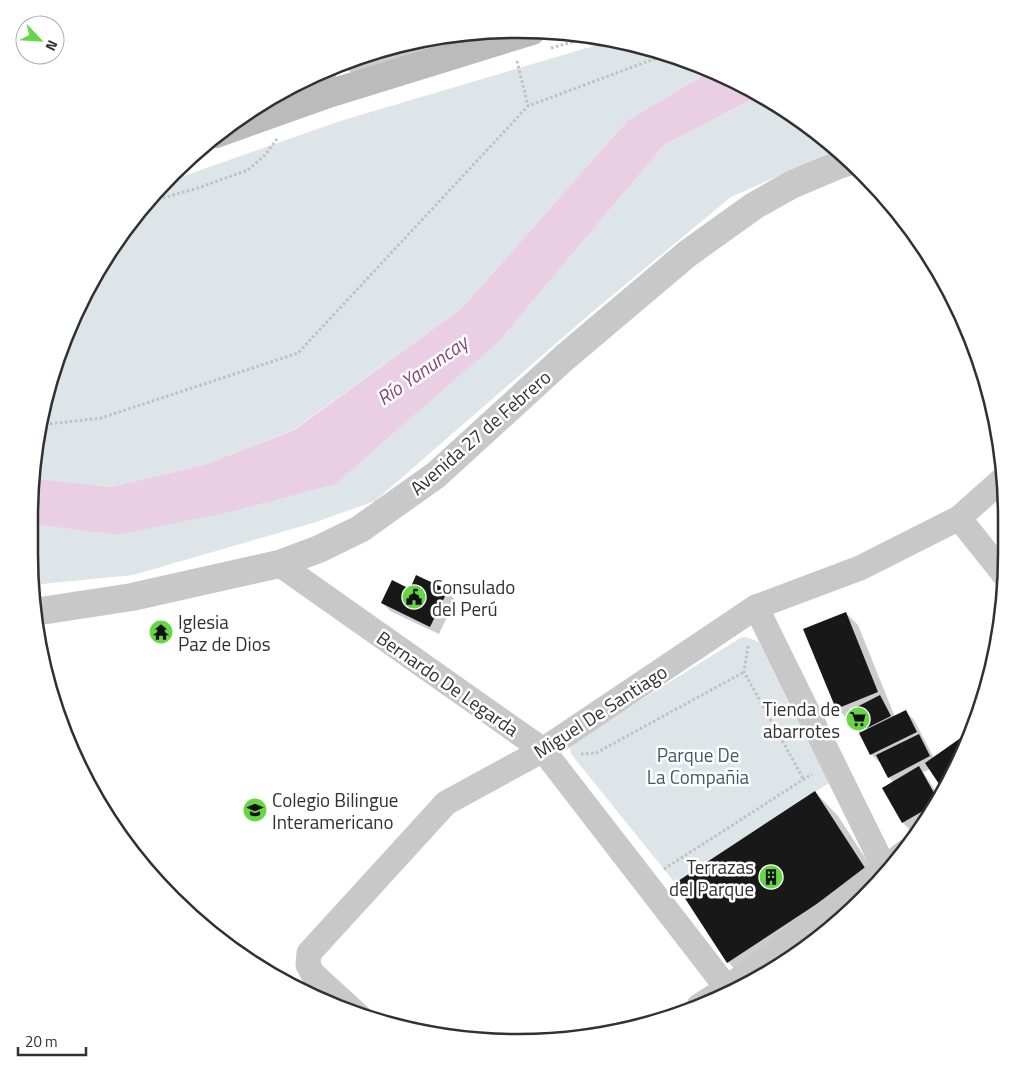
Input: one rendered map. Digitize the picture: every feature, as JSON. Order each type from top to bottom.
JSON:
[{"type":"main road","points":[[254,116],[325,83],[471,40]]},
{"type":"street","name":"Avenida 27 de Febrero","points":[[41,611],[132,597],[279,564],[320,550],[360,528],[436,475],[557,365],[687,254],[754,206],[791,185],[843,164]]},
{"type":"street","name":"Miguel De Santiago","points":[[342,1001],[312,974],[308,965],[309,952],[446,803],[543,750],[756,607],[860,568],[959,518],[997,484]]},
{"type":"street","points":[[959,518],[998,566]]},
{"type":"street","name":"Bernardo De Legarda","points":[[279,564],[543,750],[726,987]]},
{"type":"street","points":[[756,607],[883,866]]},
{"type":"street","points":[[731,985],[877,874]]},
{"type":"path","points":[[523,38],[520,69],[528,106]]},
{"type":"path","points":[[47,424],[101,418],[298,353],[528,106],[656,58]]},
{"type":"path","points":[[158,200],[248,170],[282,136]]},
{"type":"path","points":[[756,607],[744,672],[804,780]]},
{"type":"path","points":[[579,754],[596,753],[744,672]]},
{"type":"path","points":[[646,883],[832,762]]},
{"type":"green space","points":[[598,45],[642,54],[704,75],[628,120],[462,308],[293,430],[207,464],[111,487],[40,479],[47,424],[54,394],[74,334],[87,305],[118,251],[157,201],[178,178],[340,121]]},
{"type":"green space","points":[[752,99],[785,118],[830,153],[731,197],[591,313],[375,501],[313,523],[133,575],[39,584],[38,525],[116,535],[500,340],[664,145]]},
{"type":"green space","name":"Parque De La Compañia","points":[[742,637],[759,642],[829,783],[675,883],[571,754],[570,748],[573,742]]},
{"type":"water","name":"Río Yanuncay","points":[[704,75],[752,99],[664,145],[500,340],[335,484],[230,512],[116,535],[38,525],[40,479],[111,487],[207,464],[294,430],[462,308],[628,120]]},
{"type":"building","name":"Consulado del Perú","points":[[416,575],[448,590],[430,627],[381,603],[392,580],[410,589]]},
{"type":"building","points":[[846,612],[878,692],[836,709],[803,629]]},
{"type":"building","points":[[880,695],[891,716],[859,732],[849,711]]},
{"type":"building","points":[[906,710],[917,732],[870,755],[859,733]]},
{"type":"building","points":[[919,734],[930,756],[888,778],[876,755]]},
{"type":"building","points":[[962,737],[962,737],[939,784],[925,763]]},
{"type":"building","points":[[919,766],[934,793],[924,810],[902,823],[882,788]]},
{"type":"building","name":"Terrazas del Parque","points":[[815,791],[867,871],[727,963],[675,883]]},
{"type":"place","name":"Consulado del Perú","points":[[414,597]]},
{"type":"place","name":"Iglesia Paz de Dios","points":[[161,632]]},
{"type":"place","name":"Tienda de abarrotes","points":[[858,719]]},
{"type":"place","name":"Colegio Bilingue Interamericano","points":[[255,810]]},
{"type":"place","name":"Terrazas del Parque","points":[[771,877]]}]
